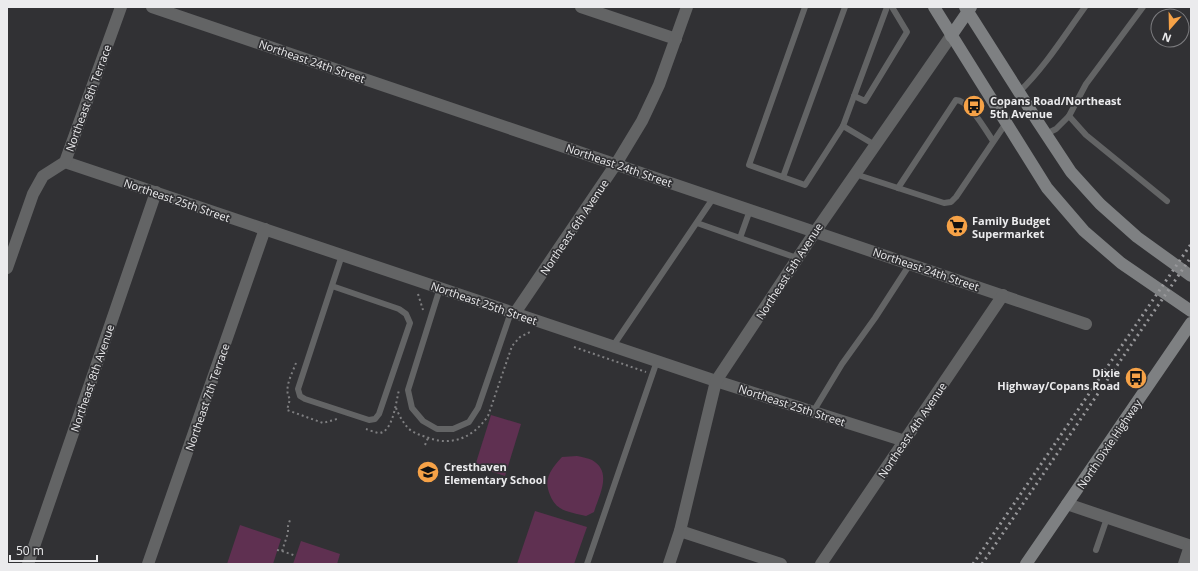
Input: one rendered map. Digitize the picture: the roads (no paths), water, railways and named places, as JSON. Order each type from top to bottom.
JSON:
[{"type":"main road","points":[[934,7],[1047,188],[1084,231],[1121,263],[1191,311]]},
{"type":"main road","points":[[968,8],[1019,92],[1071,172],[1100,204],[1137,237],[1191,276]]},
{"type":"main road","name":"Northeast 5th Avenue","points":[[951,36],[968,8]]},
{"type":"main road","name":"North Dixie Highway","points":[[1026,564],[1191,323]]},
{"type":"street","name":"Northeast 8th Terrace","points":[[7,268],[34,194],[43,176],[65,162],[121,7]]},
{"type":"street","name":"Northeast 24th Street","points":[[152,7],[175,11],[714,198],[1086,324]]},
{"type":"street","points":[[581,7],[676,39]]},
{"type":"street","name":"Northeast 6th Avenue","points":[[513,313],[616,164],[642,121],[659,85],[687,7]]},
{"type":"street","name":"Northeast 5th Avenue","points":[[669,564],[680,531],[716,381],[814,232],[951,36]]},
{"type":"street","name":"Northeast 25th Street","points":[[65,162],[716,381],[905,441]]},
{"type":"street","name":"Northeast 8th Avenue","points":[[28,564],[156,192]]},
{"type":"street","name":"Northeast 7th Terrace","points":[[148,564],[265,229]]},
{"type":"street","name":"Northeast 4th Avenue","points":[[821,564],[1003,295]]},
{"type":"street","points":[[1067,504],[1190,546],[1184,564]]},
{"type":"street","points":[[680,531],[780,564]]},
{"type":"lane","points":[[805,7],[749,165],[805,185],[843,126],[887,7]]},
{"type":"lane","points":[[783,177],[845,7]]},
{"type":"lane","points":[[854,96],[865,101],[907,32],[892,7]]},
{"type":"lane","points":[[1019,92],[1045,64],[1085,7]]},
{"type":"lane","points":[[1046,134],[1060,126],[1069,116],[1086,84],[1143,7]]},
{"type":"lane","points":[[898,188],[956,100],[960,100],[967,105],[993,141]]},
{"type":"lane","points":[[1069,116],[1086,136],[1168,202]]},
{"type":"lane","points":[[855,174],[944,203],[950,202],[956,198],[1006,123]]},
{"type":"lane","points":[[843,126],[875,145]]},
{"type":"lane","points":[[613,346],[714,198]]},
{"type":"lane","points":[[740,238],[750,210]]},
{"type":"lane","points":[[697,223],[798,258]]},
{"type":"lane","points":[[332,286],[399,309],[406,314],[410,323],[379,414],[375,419],[369,420],[305,399],[300,396],[298,389],[342,255]]},
{"type":"lane","points":[[812,412],[842,364],[875,318],[910,264]]},
{"type":"lane","points":[[440,288],[408,390],[412,408],[423,421],[437,428],[453,429],[469,422],[478,408],[513,313]]},
{"type":"lane","points":[[587,564],[657,361]]},
{"type":"lane","points":[[1096,550],[1107,518]]},
{"type":"railway","points":[[973,564],[1191,244]]},
{"type":"railway","points":[[982,564],[1191,257]]},
{"type":"place","name":"Copans Road/Northeast 5th Avenue","points":[[974,106]]},
{"type":"place","name":"Family Budget Supermarket","points":[[957,226]]},
{"type":"place","name":"Dixie Highway/Copans Road","points":[[1136,378]]},
{"type":"place","name":"Cresthaven Elementary School","points":[[428,472]]}]
